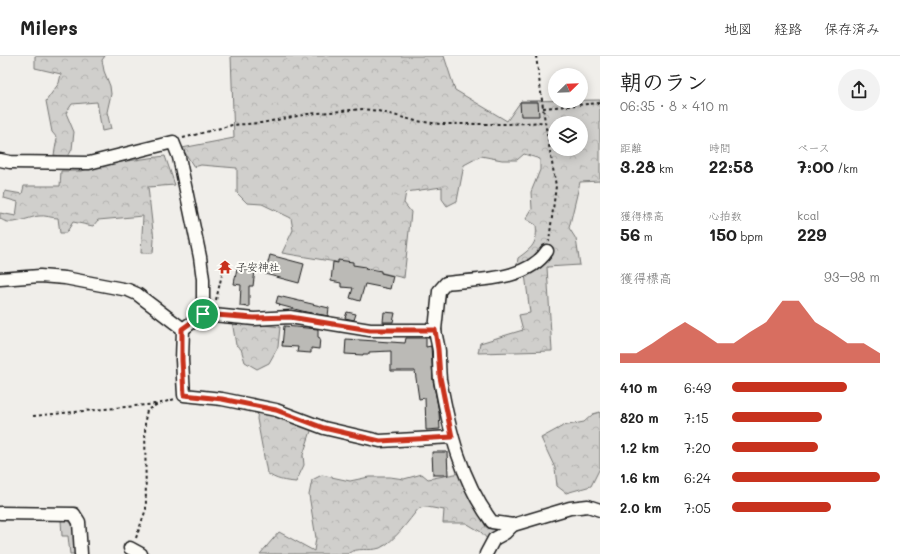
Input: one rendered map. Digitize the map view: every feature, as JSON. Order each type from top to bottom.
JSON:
[{"type":"street","points":[[0,160],[10,162],[89,163],[173,142],[179,157],[200,257],[207,314]]},
{"type":"street","points":[[547,251],[544,256],[533,266],[512,275],[446,283],[440,291],[435,330],[440,377],[452,437],[462,467],[480,506],[492,522],[514,525],[570,508],[588,506],[600,510]]},
{"type":"street","points":[[0,279],[46,276],[65,278],[128,290],[137,294],[182,329]]},
{"type":"street","points":[[182,329],[207,314],[254,318],[290,317],[370,330],[435,330]]},
{"type":"street","points":[[182,329],[184,395],[222,399],[276,410],[324,428],[380,441],[452,437]]},
{"type":"street","points":[[0,513],[74,514],[79,522],[80,554]]},
{"type":"street","points":[[486,554],[494,539],[505,533],[514,525]]},
{"type":"street","points":[[130,548],[141,554]]},
{"type":"path","points":[[536,56],[556,186],[547,251]]},
{"type":"path","points":[[543,108],[600,103]]},
{"type":"path","points":[[173,142],[180,138],[232,125],[261,123],[308,114],[363,109],[378,111],[416,121],[440,124],[508,124],[545,122]]},
{"type":"path","points":[[207,314],[223,270]]},
{"type":"path","points":[[130,548],[135,540],[146,509],[145,420],[147,410],[158,404],[184,395]]},
{"type":"path","points":[[33,416],[158,404]]},
{"type":"green space","points":[[35,56],[105,56],[102,60],[104,71],[110,86],[111,94],[107,112],[111,129],[102,131],[97,102],[72,104],[66,113],[74,132],[72,149],[68,157],[54,155],[57,138],[52,132],[46,101],[59,83],[61,74],[35,68]]},
{"type":"green space","points":[[231,56],[444,56],[455,90],[507,121],[521,101],[548,101],[548,108],[588,108],[588,100],[600,100],[600,181],[580,182],[569,228],[576,239],[580,265],[547,267],[552,351],[478,353],[480,343],[523,330],[519,315],[530,313],[525,274],[516,273],[518,258],[530,248],[535,241],[536,225],[526,219],[532,209],[531,192],[540,170],[540,159],[524,154],[517,160],[502,160],[481,156],[464,165],[457,201],[447,206],[442,199],[442,187],[406,192],[404,203],[411,212],[404,278],[336,262],[282,253],[293,230],[291,218],[262,204],[247,203],[237,193],[237,168],[201,165],[194,167],[182,148],[234,138]]},
{"type":"green space","points":[[165,156],[175,185],[148,187],[154,240],[153,253],[141,253],[143,216],[98,220],[93,226],[73,222],[66,233],[60,233],[58,218],[41,216],[8,222],[0,218],[0,213],[16,216],[18,202],[4,198],[5,191],[22,194],[24,186],[60,186],[61,171],[81,171],[104,164]]},
{"type":"green space","points":[[232,321],[280,327],[278,347],[269,363],[257,369],[245,362],[241,349],[236,345]]},
{"type":"green space","points":[[258,409],[313,425],[303,455],[304,465],[296,482],[277,479],[267,473],[257,419]]},
{"type":"green space","points":[[600,412],[600,468],[591,486],[566,493],[557,486],[555,468],[541,438],[563,426],[584,422],[593,414]]},
{"type":"green space","points":[[460,473],[486,527],[499,530],[488,540],[481,532],[466,523],[443,523],[444,510],[427,507],[419,508],[396,536],[380,548],[371,550],[356,550],[347,554],[260,554],[279,532],[314,551],[316,538],[309,495],[312,480],[322,475],[350,481],[369,477],[404,479],[422,474],[428,479]]},
{"type":"green space","points":[[61,520],[68,520],[75,528],[76,554],[70,554],[68,536],[62,536]]},
{"type":"building","points":[[520,102],[538,102],[539,116],[521,116]]},
{"type":"building","points":[[270,255],[304,264],[299,283],[265,274]]},
{"type":"building","points":[[338,260],[353,262],[353,265],[381,271],[381,273],[393,276],[390,289],[365,284],[360,301],[350,298],[353,288],[341,287],[341,283],[331,281],[333,262],[338,263]]},
{"type":"building","points":[[237,268],[255,271],[253,286],[249,286],[249,307],[240,306],[241,285],[234,284]]},
{"type":"building","points":[[278,296],[329,308],[328,316],[279,305],[280,304],[276,303]]},
{"type":"building","points":[[347,312],[356,314],[354,320],[345,318]]},
{"type":"building","points":[[384,312],[395,313],[393,322],[383,322]]},
{"type":"building","points":[[284,326],[318,329],[318,337],[320,338],[319,349],[311,348],[311,353],[297,352],[298,347],[282,346]]},
{"type":"building","points":[[406,338],[426,338],[426,347],[431,346],[433,380],[439,412],[440,429],[426,430],[425,398],[419,399],[415,371],[391,371],[391,351],[369,352],[369,354],[363,355],[345,354],[346,339],[405,343]]},
{"type":"building","points":[[432,452],[447,452],[448,475],[433,475]]},
{"type":"place","name":"子安神社","points":[[225,267]]},
{"type":"route","points":[[203,314],[254,318],[290,317],[370,330],[435,330],[440,377],[452,437],[380,441],[324,428],[276,410],[222,399],[184,395],[182,329],[203,314]]}]
